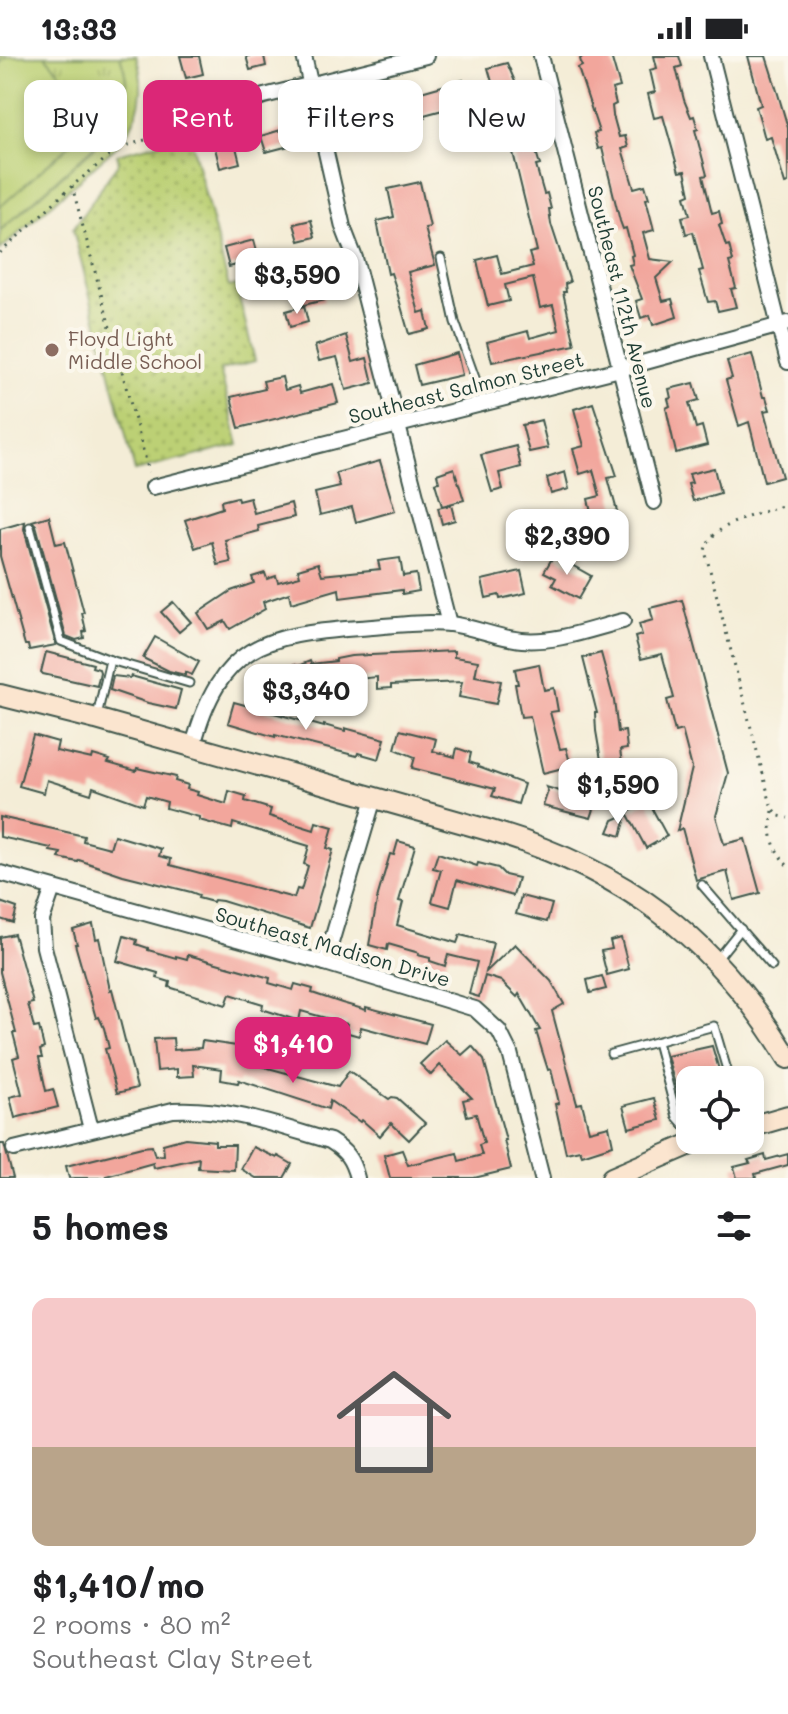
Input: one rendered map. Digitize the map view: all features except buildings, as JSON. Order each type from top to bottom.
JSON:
[{"type":"main road","points":[[1,698],[96,719],[193,746],[524,841],[580,862],[650,904],[693,938],[759,1013],[788,1058]]},
{"type":"main road","points":[[764,1123],[788,1116]]},
{"type":"main road","points":[[612,1178],[676,1150]]},
{"type":"street","points":[[304,56],[310,80]]},
{"type":"street","points":[[334,80],[426,56]]},
{"type":"street","name":"Southeast 112th Avenue","points":[[541,56],[654,502]]},
{"type":"street","points":[[711,56],[783,324],[788,362]]},
{"type":"street","points":[[326,152],[343,227],[355,258],[449,624]]},
{"type":"street","name":"Southeast Salmon Street","points":[[153,487],[620,369],[783,324]]},
{"type":"street","points":[[193,746],[210,695],[222,677],[260,645],[279,638],[309,632],[449,624],[523,641],[555,639],[623,621]]},
{"type":"street","points":[[325,963],[374,798]]},
{"type":"street","name":"Southeast Madison Drive","points":[[0,873],[325,963],[475,1009],[499,1031],[510,1053],[542,1178]]},
{"type":"street","points":[[53,888],[42,920],[44,947],[91,1129]]},
{"type":"street","points":[[14,1149],[173,1110],[200,1108],[226,1111],[330,1141],[343,1149],[353,1161],[357,1178]]},
{"type":"lane","points":[[441,258],[455,322],[484,403]]},
{"type":"lane","points":[[30,527],[61,641],[110,660],[189,683]]},
{"type":"lane","points":[[96,719],[110,660]]},
{"type":"lane","points":[[702,885],[772,966]]},
{"type":"lane","points":[[715,960],[741,929]]},
{"type":"lane","points":[[611,1054],[714,1026],[726,1066]]},
{"type":"lane","points":[[657,1042],[676,1113]]},
{"type":"path","points":[[0,253],[72,186],[119,148],[143,141]]},
{"type":"path","points":[[72,186],[153,487]]},
{"type":"path","points":[[788,504],[724,528],[712,535],[705,551],[773,811],[770,827],[773,844],[788,866]]},
{"type":"path","points":[[773,811],[788,818]]},
{"type":"green space","points":[[0,56],[120,56],[126,80],[24,80],[24,152],[88,152],[0,231]]},
{"type":"green space","points":[[8,56],[45,56],[66,80],[24,80],[24,152],[62,152],[0,207],[0,63]]},
{"type":"green space","points":[[120,56],[136,56],[141,80],[139,103],[127,133],[127,80]]},
{"type":"green space","points":[[143,147],[143,152],[194,152],[229,287],[236,285],[255,361],[220,370],[239,445],[135,471],[73,229],[119,162],[117,154]]},
{"type":"green space","points":[[89,152],[110,152],[0,250],[0,231]]},
{"type":"place","name":"Floyd Light Middle School","points":[[52,350]]}]
